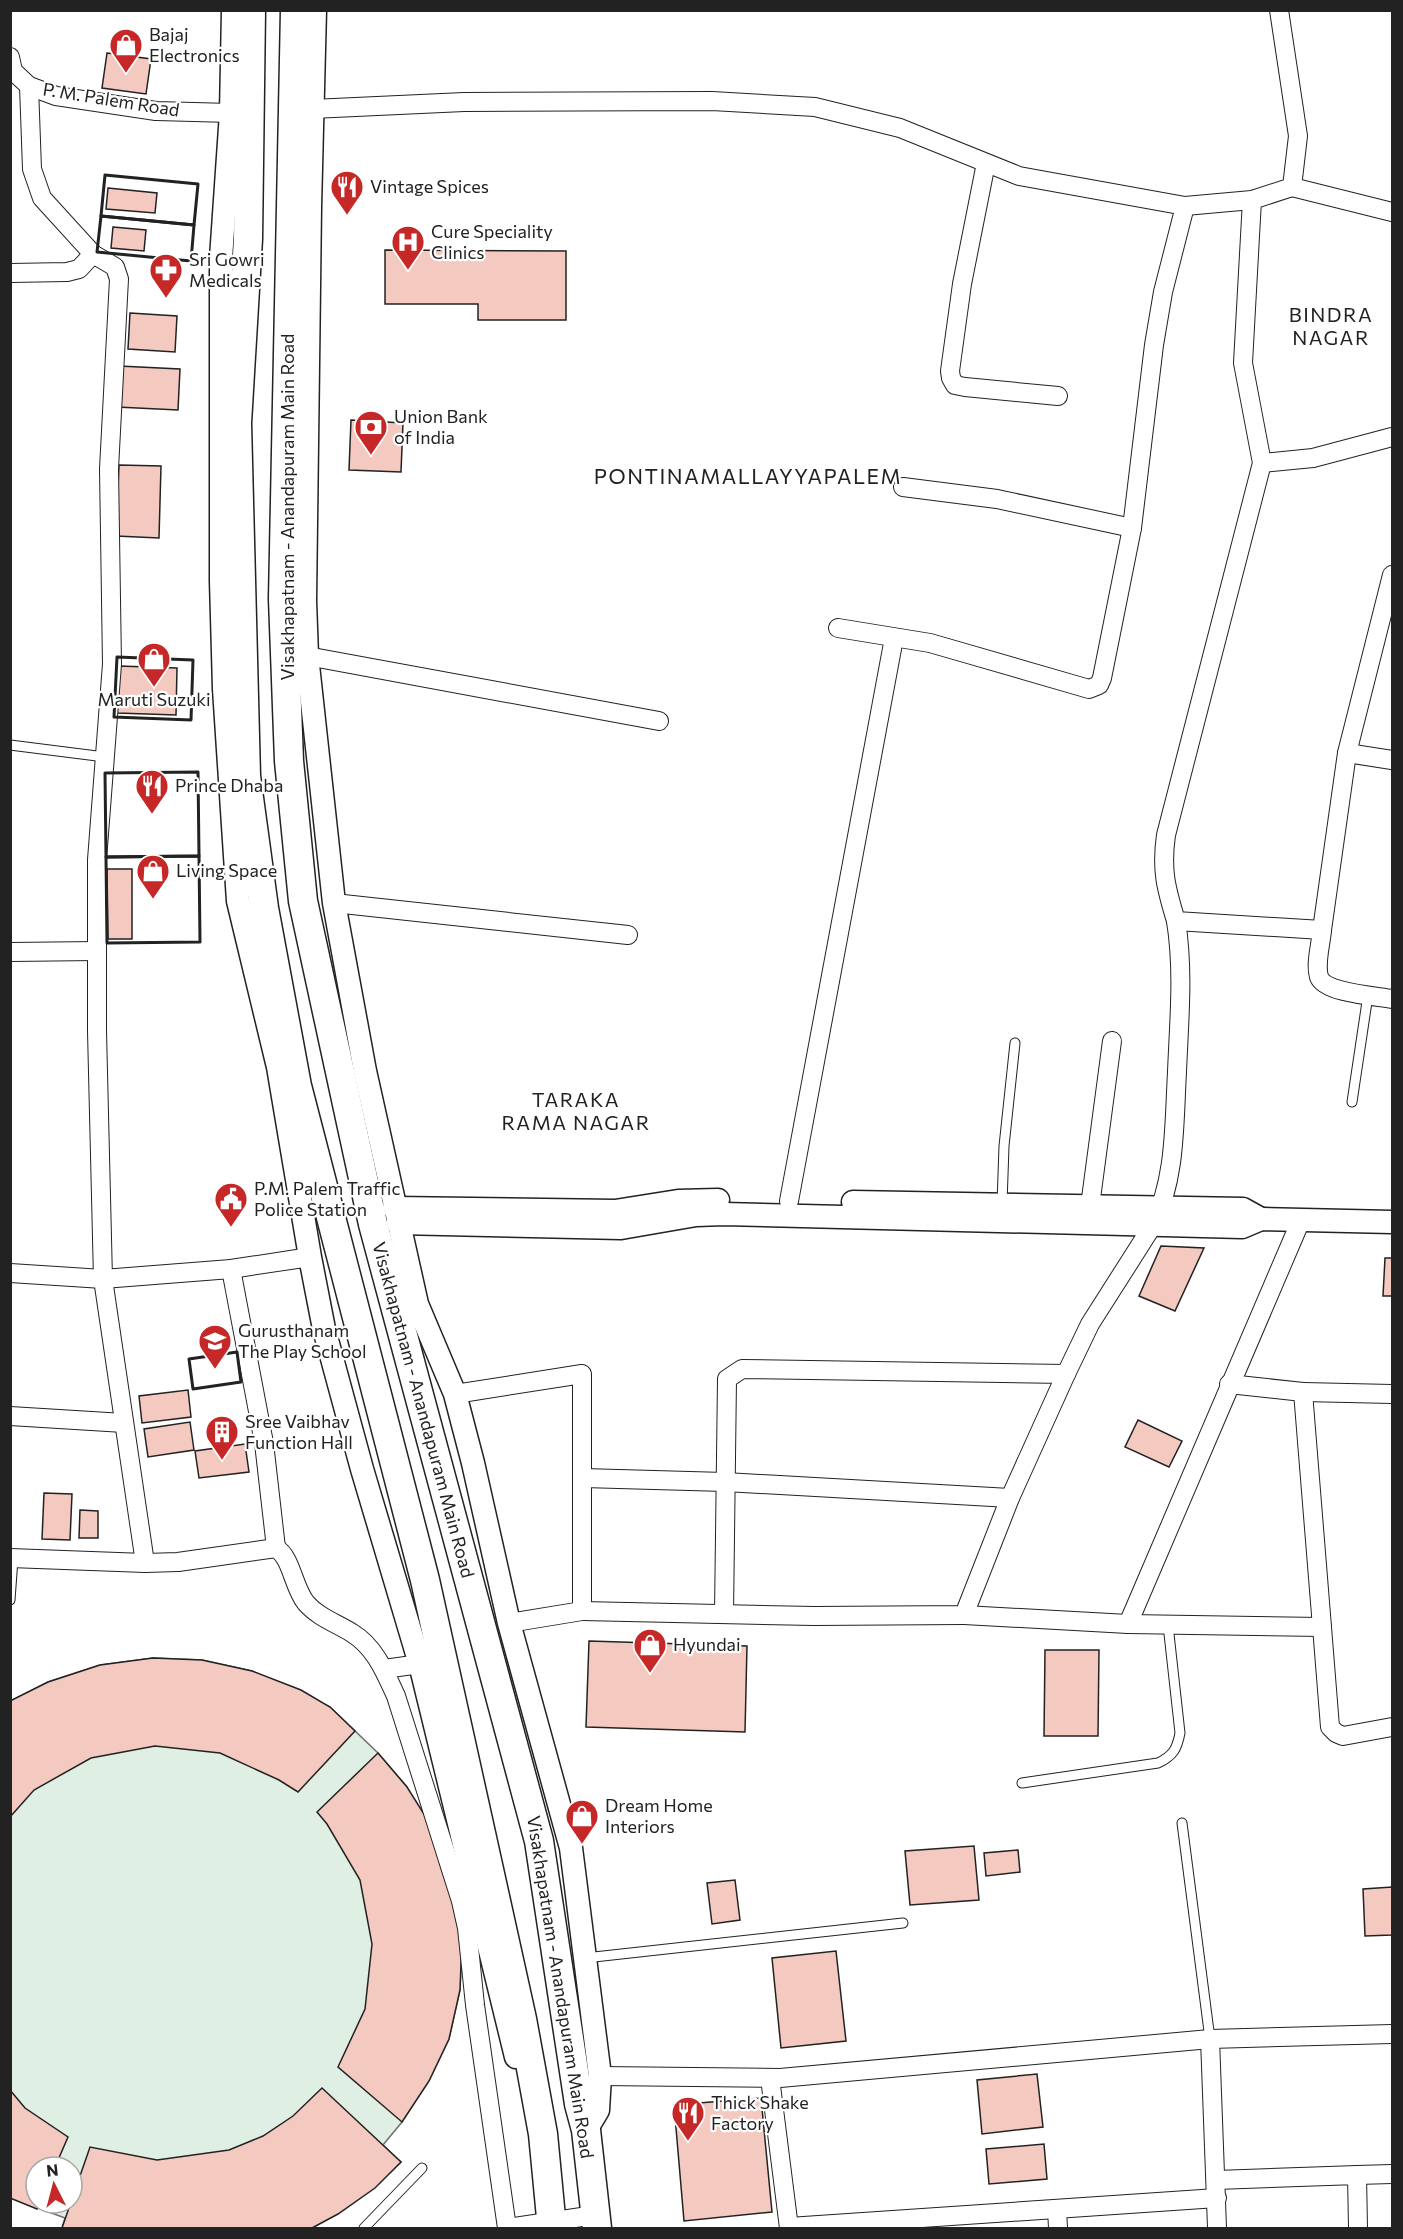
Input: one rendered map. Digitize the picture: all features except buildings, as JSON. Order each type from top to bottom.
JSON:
[{"type":"main road","points":[[251,10],[241,115],[248,239],[237,435],[246,776],[264,908],[297,1086],[425,1580],[522,2019],[543,2134],[552,2226]]},
{"type":"main road","name":"Visakhapatnam - Anandapuram Main Road","points":[[295,10],[283,599],[290,761],[303,901],[373,1224],[539,1841],[579,2104],[586,2130],[596,2222]]},
{"type":"street","points":[[233,10],[241,115],[221,258],[221,581],[224,701],[238,901],[278,1067],[309,1257],[324,1329],[420,1664],[525,2092],[543,2134]]},
{"type":"street","points":[[315,10],[305,601],[307,656],[334,903],[365,1071],[417,1304],[455,1394],[509,1623],[571,1848],[600,2076],[598,2110],[586,2130]]},
{"type":"street","points":[[1279,10],[1298,136],[1292,187]]},
{"type":"street","name":"P. M. Palem Road","points":[[10,57],[13,71],[29,87],[56,96],[156,111],[241,115]]},
{"type":"street","points":[[29,87],[32,169],[42,198],[93,254],[115,267],[119,279],[109,470],[113,610],[112,664],[97,860],[97,1031],[103,1279],[145,1563]]},
{"type":"street","points":[[312,109],[464,102],[712,102],[815,107],[900,128],[1018,176],[1185,206],[1252,200],[1292,187],[1392,212]]},
{"type":"street","points":[[986,163],[962,284],[950,371],[951,378],[955,384],[965,387],[1058,396]]},
{"type":"street","points":[[964,1615],[1010,1498],[1066,1374],[1090,1324],[1157,1216],[1168,1188],[1173,1148],[1181,950],[1176,921],[1164,882],[1163,857],[1166,835],[1262,463],[1243,363],[1252,200]]},
{"type":"street","points":[[838,628],[930,643],[1075,686],[1089,689],[1099,685],[1132,528],[1154,345],[1163,292],[1185,206]]},
{"type":"street","points":[[10,273],[67,272],[79,269],[93,254]]},
{"type":"street","points":[[1262,463],[1313,458],[1392,437]]},
{"type":"street","points":[[903,487],[997,499],[1132,528]]},
{"type":"street","points":[[1392,575],[1347,753],[1317,969],[1320,980],[1330,988],[1392,999]]},
{"type":"street","points":[[789,1201],[894,638]]},
{"type":"street","points":[[307,656],[659,721]]},
{"type":"street","points":[[1347,753],[1392,760]]},
{"type":"street","points":[[334,903],[628,935]]},
{"type":"street","points":[[1176,921],[1322,930]]},
{"type":"street","points":[[10,952],[97,951]]},
{"type":"street","points":[[1090,1206],[1112,1041]]},
{"type":"street","points":[[396,1216],[605,1211],[701,1199],[1090,1206],[1242,1227],[1261,1218],[1392,1222]]},
{"type":"street","points":[[396,1216],[621,1228],[696,1215],[724,1214],[1157,1216]]},
{"type":"street","points":[[1128,1624],[1301,1220]]},
{"type":"street","points":[[10,1273],[103,1279],[231,1269],[309,1257]]},
{"type":"street","points":[[231,1269],[264,1443],[276,1548]]},
{"type":"street","points":[[724,1614],[727,1378],[742,1369],[1066,1374]]},
{"type":"street","points":[[455,1394],[582,1374],[582,1611]]},
{"type":"street","points":[[1229,1384],[1303,1392],[1392,1394]]},
{"type":"street","points":[[1303,1392],[1330,1727],[1343,1736],[1392,1727]]},
{"type":"street","points":[[10,1416],[124,1423]]},
{"type":"street","points":[[583,1478],[725,1482],[1010,1498]]},
{"type":"street","points":[[12,1558],[178,1562],[276,1548],[282,1552],[300,1596],[310,1608],[366,1643],[384,1670],[396,1696],[465,1919],[507,2228],[596,2222]]},
{"type":"street","points":[[509,1623],[582,1611],[814,1616],[964,1615],[1128,1624],[1322,1627]]},
{"type":"street","points":[[384,1670],[420,1664]]},
{"type":"street","points":[[600,2076],[770,2078],[1210,2039],[1392,2034]]},
{"type":"street","points":[[1210,2039],[1217,2229]]},
{"type":"street","points":[[770,2078],[789,2228],[1057,2209],[1216,2189],[1357,2175],[1392,2174]]},
{"type":"street","points":[[1357,2175],[1358,2229]]},
{"type":"street","points":[[1057,2209],[1058,2229]]},
{"type":"lane","points":[[10,745],[105,757]]},
{"type":"lane","points":[[1352,1102],[1368,995]]},
{"type":"lane","points":[[1002,1204],[1004,1146],[1015,1043]]},
{"type":"lane","points":[[10,1600],[12,1558]]},
{"type":"lane","points":[[1022,1783],[1158,1764],[1177,1749],[1180,1733],[1168,1625]]},
{"type":"lane","points":[[1182,1822],[1210,2039]]},
{"type":"lane","points":[[585,1958],[903,1923]]},
{"type":"lane","points":[[364,2229],[422,2168]]},
{"type":"green space","points":[[153,1658],[202,1660],[252,1671],[330,1707],[378,1753],[407,1787],[462,1938],[460,1990],[449,2039],[429,2081],[402,2122],[383,2145],[401,2162],[359,2198],[312,2228],[62,2228],[65,2218],[57,2215],[84,2215],[84,2155],[24,2155],[24,2203],[11,2198],[11,1701],[48,1682],[100,1665]]},
{"type":"wall","points":[[105,175],[198,184],[194,225],[101,216],[105,175]]},
{"type":"wall","points":[[101,216],[194,225],[191,261],[97,252],[101,216]]},
{"type":"wall","points":[[117,657],[193,660],[191,720],[114,717],[117,657]]},
{"type":"wall","points":[[198,772],[199,856],[106,857],[105,773],[198,772]]},
{"type":"wall","points":[[199,856],[200,942],[107,943],[106,857],[199,856]]},
{"type":"wall","points":[[237,1352],[241,1382],[193,1389],[189,1359],[237,1352]]},
{"type":"place","name":"Bajaj Electronics","points":[[126,74]]},
{"type":"place","name":"Vintage Spices","points":[[347,216]]},
{"type":"place","name":"Cure Speciality Clinics","points":[[408,271]]},
{"type":"place","name":"Sri Gowri Medicals","points":[[166,299]]},
{"type":"place","name":"Union Bank of India","points":[[371,456]]},
{"type":"place","name":"Maruti Suzuki","points":[[154,688]]},
{"type":"place","name":"Prince Dhaba","points":[[152,815]]},
{"type":"place","name":"Living Space","points":[[153,900]]},
{"type":"place","name":"P.M. Palem Traffic Police Station","points":[[231,1228]]},
{"type":"place","name":"Gurusthanam The Play School","points":[[215,1370]]},
{"type":"place","name":"Sree Vaibhav Function Hall","points":[[222,1461]]},
{"type":"place","name":"Hyundai","points":[[650,1674]]},
{"type":"place","name":"Dream Home Interiors","points":[[582,1845]]},
{"type":"place","name":"Thick Shake Factory","points":[[688,2142]]},
{"type":"district","name":"BINDRA NAGAR","points":[[1331,326]]},
{"type":"district","name":"PONTINAMALLAYYAPALEM","points":[[748,477]]},
{"type":"district","name":"TARAKA RAMA NAGAR","points":[[576,1112]]}]
